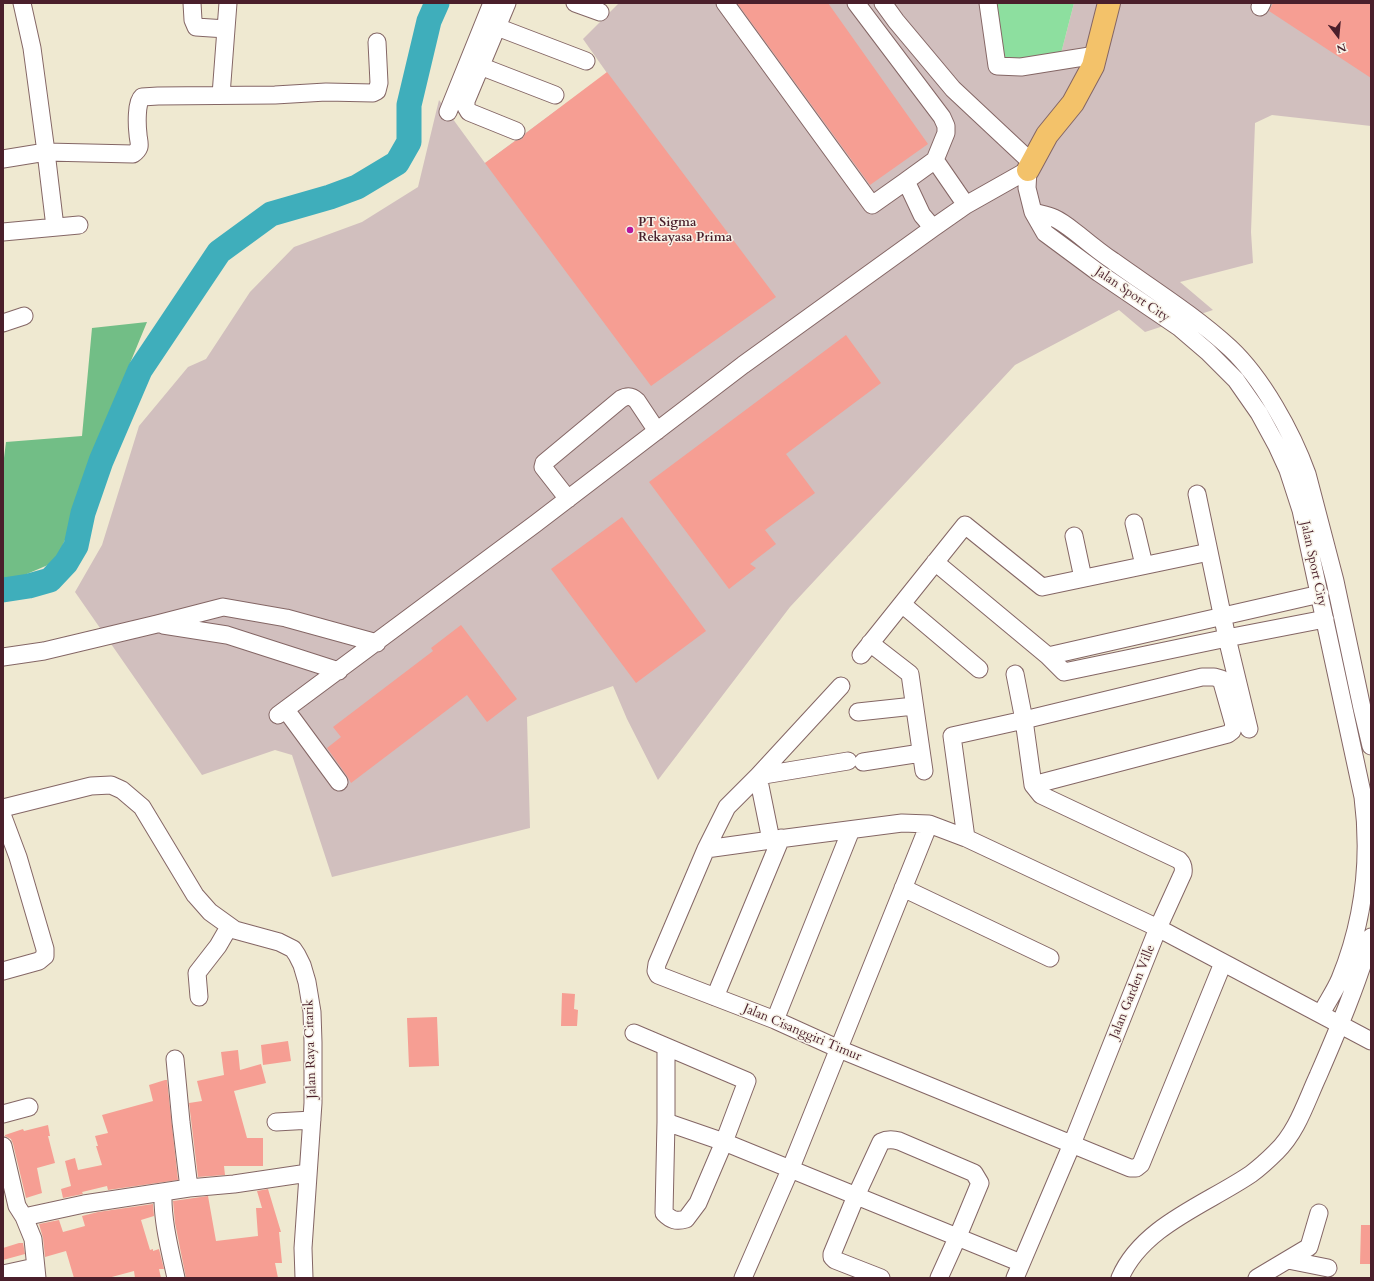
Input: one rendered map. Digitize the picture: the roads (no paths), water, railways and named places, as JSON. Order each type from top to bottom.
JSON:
[{"type":"main road","points":[[1030,166],[1047,135],[1073,103],[1093,66],[1109,3]]},
{"type":"street","points":[[22,3],[32,48],[55,227]]},
{"type":"street","points":[[192,3],[193,20],[196,27],[226,29]]},
{"type":"street","points":[[221,95],[228,3]]},
{"type":"street","points":[[448,112],[492,3]]},
{"type":"street","points":[[506,3],[466,101],[466,107],[469,112],[516,131]]},
{"type":"street","points":[[575,3],[600,12]]},
{"type":"street","points":[[725,3],[872,205],[935,160],[946,134],[946,126],[942,118],[856,3]]},
{"type":"street","points":[[339,782],[282,713],[568,500],[743,365],[966,205],[1030,166],[953,89],[882,3]]},
{"type":"street","points":[[988,3],[997,66],[1021,67],[1096,55]]},
{"type":"street","points":[[497,27],[586,60]]},
{"type":"street","points":[[3,159],[46,152],[133,154],[138,150],[140,145],[138,135],[138,101],[140,98],[147,96],[275,95],[326,92],[373,93],[377,91],[379,83],[377,42]]},
{"type":"street","points":[[480,66],[555,95]]},
{"type":"street","points":[[935,160],[966,205]]},
{"type":"street","name":"Jalan Sport City","points":[[1030,166],[1027,188],[1033,212],[1045,234],[1180,328],[1208,352],[1236,380],[1259,413],[1277,446],[1296,466],[1316,504],[1335,581],[1371,746]]},
{"type":"street","points":[[906,181],[922,214],[933,228]]},
{"type":"street","points":[[3,232],[78,225]]},
{"type":"street","points":[[3,323],[24,316]]},
{"type":"street","points":[[568,500],[543,467],[544,462],[621,399],[628,396],[633,397],[658,431]]},
{"type":"street","name":"Jalan Sport City","points":[[1296,466],[1301,510],[1363,797],[1367,824],[1367,856],[1364,886],[1349,955],[1339,980],[1321,1014]]},
{"type":"street","points":[[1197,494],[1222,616],[1249,729]]},
{"type":"street","points":[[1134,523],[1144,566]]},
{"type":"street","points":[[924,771],[910,674],[866,649],[964,525],[1042,587],[1209,552]]},
{"type":"street","points":[[1074,536],[1083,578]]},
{"type":"street","points":[[935,562],[1048,656],[1064,672],[1325,619]]},
{"type":"street","points":[[1048,656],[1320,594]]},
{"type":"street","points":[[902,604],[979,669]]},
{"type":"street","points":[[3,657],[44,651],[223,607],[286,618],[376,643]]},
{"type":"street","points":[[157,624],[227,635],[339,671]]},
{"type":"street","points":[[706,850],[776,839],[902,823],[929,824],[966,838],[1158,928],[1184,868],[1179,860],[1041,795],[1033,785],[1024,720],[1015,674]]},
{"type":"street","points":[[966,838],[952,736],[1202,677],[1214,677],[1220,679],[1234,725],[1232,731],[1228,734],[1033,785]]},
{"type":"street","points":[[706,850],[726,807],[758,776],[841,686]]},
{"type":"street","points":[[858,712],[914,706]]},
{"type":"street","points":[[758,776],[921,753]]},
{"type":"street","points":[[715,997],[776,839],[758,776]]},
{"type":"street","name":"Jalan Raya Citarik","points":[[3,808],[91,786],[111,785],[122,790],[142,807],[195,895],[210,912],[235,930],[262,936],[286,944],[293,949],[302,965],[312,1012],[313,1103],[303,1248],[304,1278]]},
{"type":"street","points":[[3,817],[18,857],[45,949],[45,956],[38,961],[3,971]]},
{"type":"street","points":[[743,1278],[790,1170],[929,824]]},
{"type":"street","points":[[775,1020],[851,830]]},
{"type":"street","name":"Jalan Cisanggiri Timur","points":[[706,850],[657,964],[656,971],[658,975],[775,1020],[839,1049],[1130,1168],[1136,1168],[1141,1164],[1223,963]]},
{"type":"street","points":[[903,888],[1050,958]]},
{"type":"street","points":[[199,997],[197,973],[218,946],[229,927]]},
{"type":"street","name":"Jalan Garden Ville","points":[[1018,1270],[1072,1144],[1158,928],[1371,1041]]},
{"type":"street","points":[[1120,1278],[1125,1266],[1144,1244],[1170,1223],[1252,1174],[1277,1151],[1297,1124],[1340,1024],[1371,937]]},
{"type":"street","points":[[634,1034],[666,1047],[747,1081],[724,1142],[698,1204],[686,1219],[676,1221],[669,1218],[664,1213],[666,1047]]},
{"type":"street","points":[[175,1059],[189,1188]]},
{"type":"street","points":[[3,1114],[29,1107]]},
{"type":"street","points":[[276,1122],[312,1120]]},
{"type":"street","points":[[666,1122],[724,1142],[790,1170],[958,1236],[1018,1270]]},
{"type":"street","points":[[881,1278],[832,1257],[832,1254],[856,1196],[881,1142],[892,1139],[974,1173],[979,1179],[980,1183],[939,1278]]},
{"type":"street","points":[[3,1146],[5,1164],[17,1206],[24,1217],[33,1239],[36,1273],[3,1274]]},
{"type":"street","points":[[24,1217],[84,1204],[189,1188],[234,1184],[308,1173]]},
{"type":"street","points":[[163,1192],[163,1207],[170,1255],[176,1278]]},
{"type":"street","points":[[1257,1278],[1309,1248],[1319,1213]]},
{"type":"street","points":[[1288,1260],[1328,1268]]},
{"type":"waterway","points":[[3,590],[29,586],[50,580],[66,563],[76,546],[83,513],[101,461],[140,370],[219,252],[271,214],[330,197],[357,187],[397,163],[409,142],[409,105],[429,21],[437,3]]},
{"type":"place","name":"PT Sigma Rekayasa Prima","points":[[630,230]]}]
